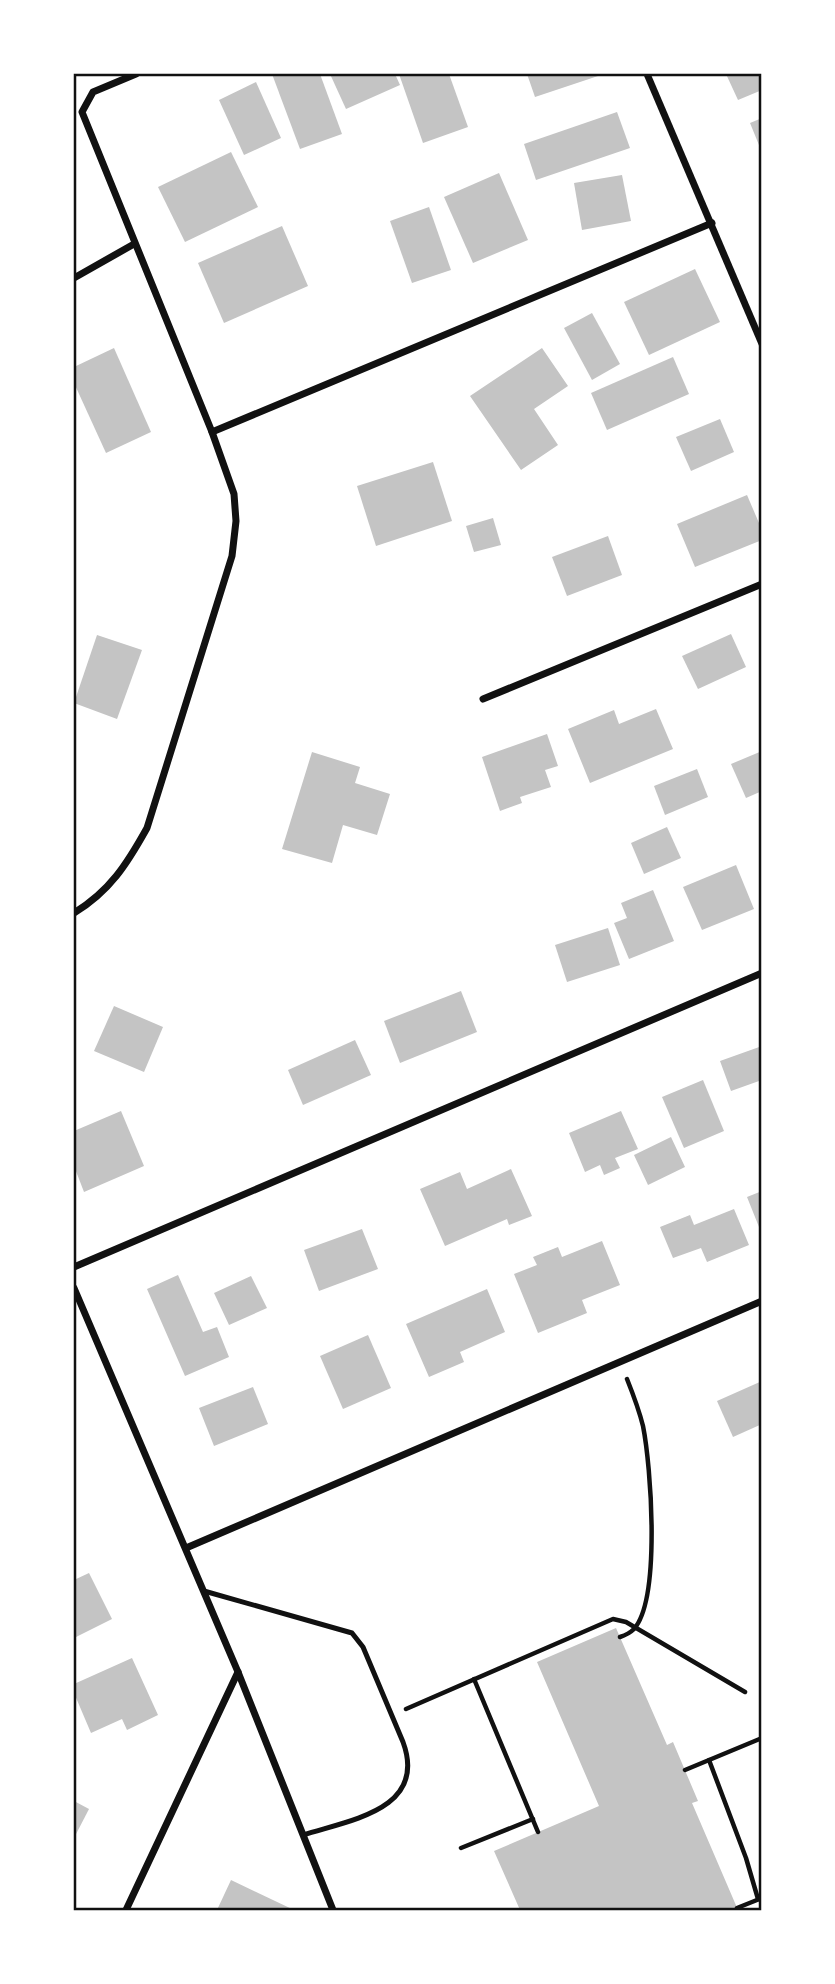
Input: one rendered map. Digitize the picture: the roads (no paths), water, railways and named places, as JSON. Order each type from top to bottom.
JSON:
[{"type":"street","points":[[74,913],[102,894],[126,865],[147,828],[232,556],[236,521],[234,494],[212,432],[82,111],[93,92],[136,74]]},
{"type":"street","points":[[647,74],[761,344]]},
{"type":"street","points":[[212,432],[712,223]]},
{"type":"street","points":[[74,278],[134,244]]},
{"type":"street","points":[[483,699],[761,584]]},
{"type":"street","points":[[74,1267],[761,973]]},
{"type":"street","points":[[74,1287],[238,1672],[334,1910]]},
{"type":"street","points":[[186,1548],[761,1301]]},
{"type":"street","points":[[126,1910],[238,1672]]},
{"type":"lane","points":[[204,1591],[352,1633],[363,1647],[392,1715],[408,1756],[406,1781],[401,1791],[380,1810],[303,1835]]}]
